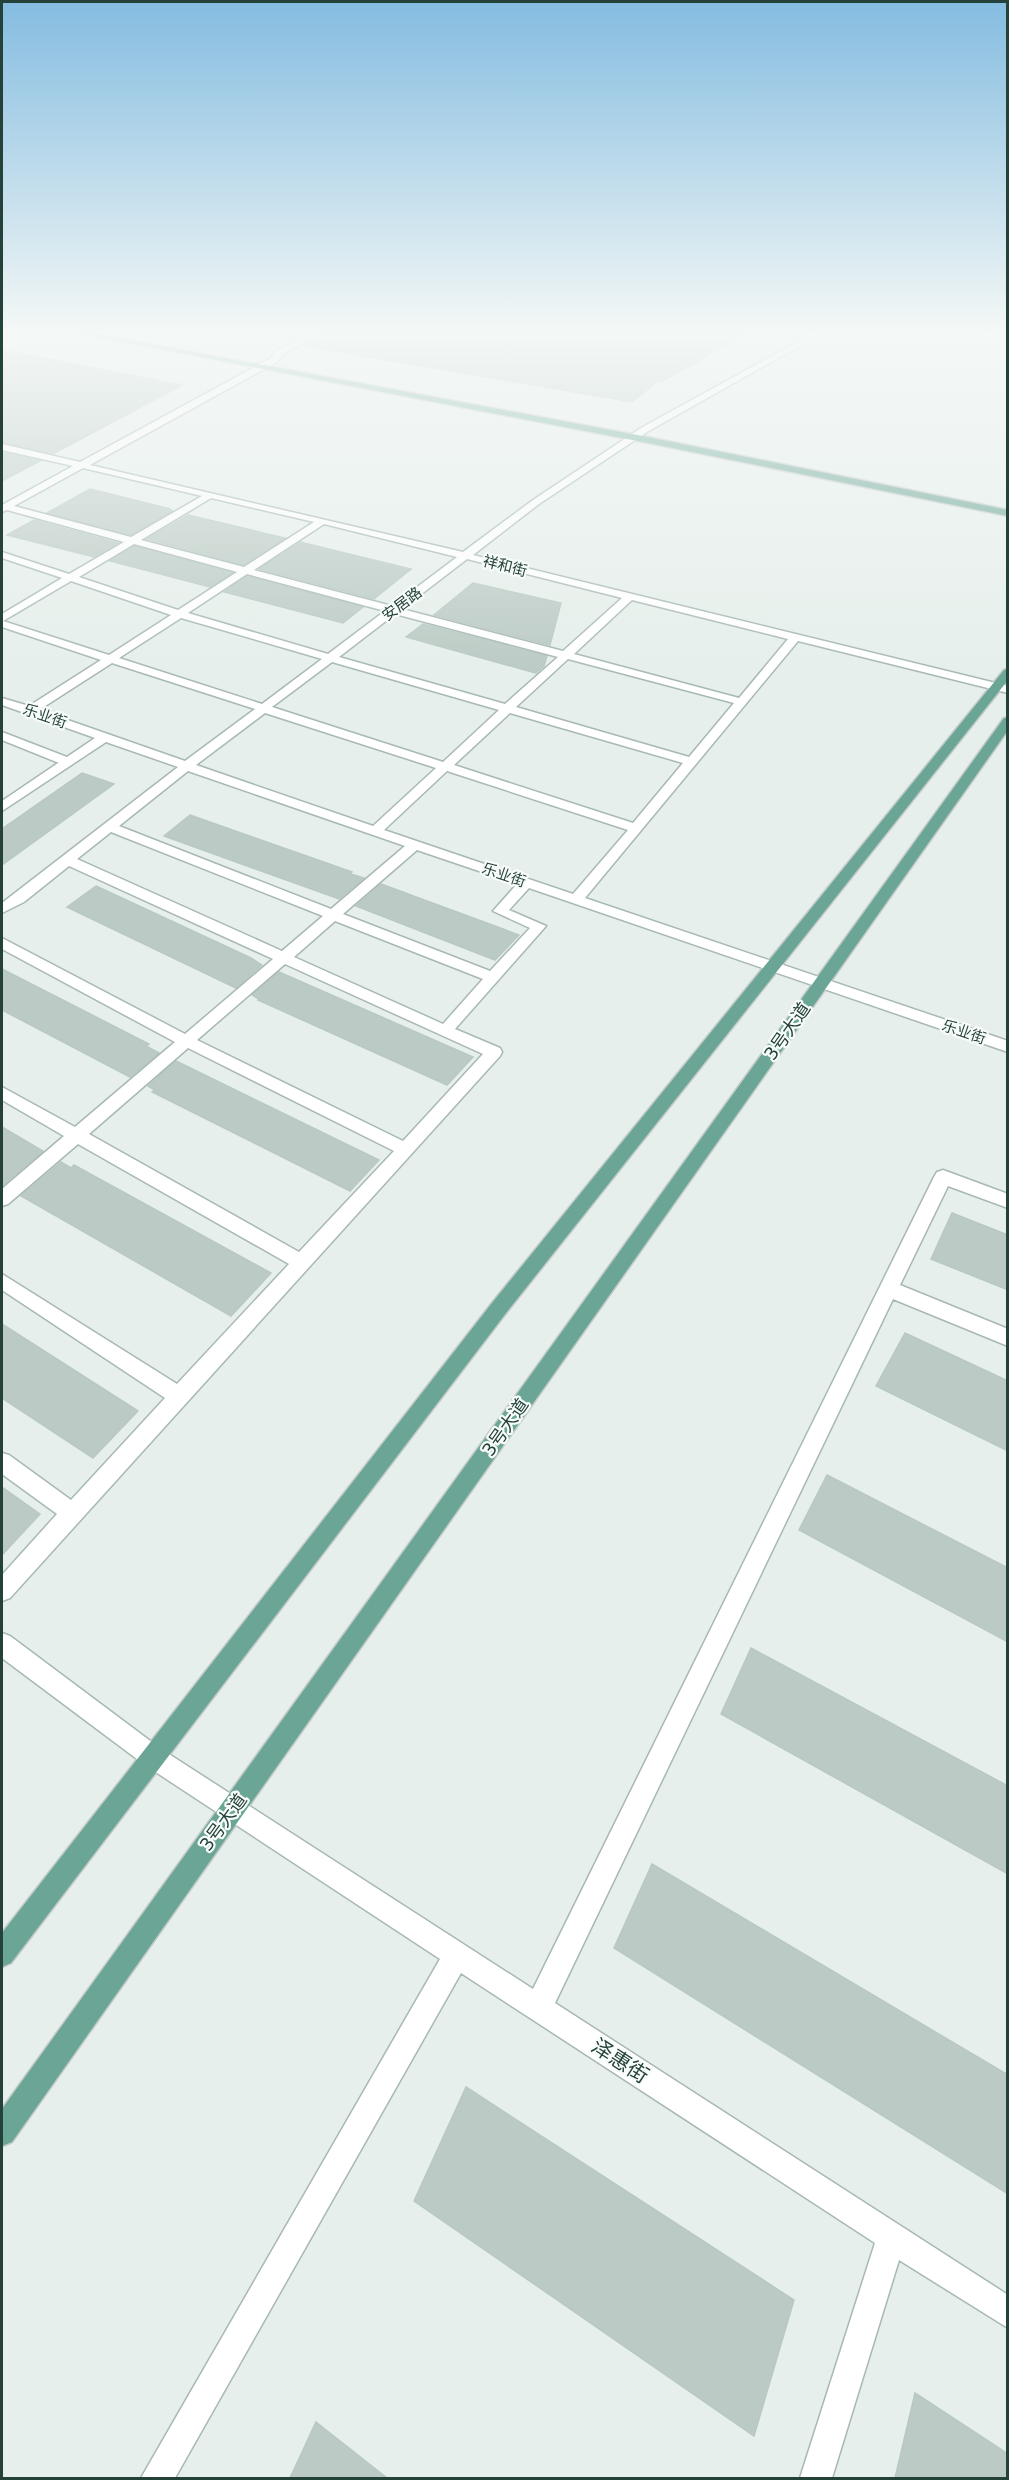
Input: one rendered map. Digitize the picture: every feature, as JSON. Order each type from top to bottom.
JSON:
[{"type":"main road","points":[[675,446],[1008,513]]},
{"type":"main road","points":[[723,446],[937,488]]},
{"type":"main road","points":[[2,1953],[499,1308],[772,967],[1001,689],[1008,672]]},
{"type":"main road","name":"3号大道","points":[[2,2132],[1008,721]]},
{"type":"street","points":[[6,504],[116,446]]},
{"type":"street","name":"安居路","points":[[2,909],[536,502],[619,446]]},
{"type":"street","name":"祥和街","points":[[2,447],[322,521],[1001,689]]},
{"type":"street","points":[[2,618],[210,495]]},
{"type":"street","points":[[6,504],[742,702]]},
{"type":"street","points":[[30,711],[322,521]]},
{"type":"street","points":[[2,555],[179,614],[692,762]]},
{"type":"street","points":[[375,831],[629,597]]},
{"type":"street","points":[[2,624],[636,828]]},
{"type":"street","points":[[576,900],[795,638]]},
{"type":"street","name":"乐业街","points":[[2,701],[415,845],[1008,1047]]},
{"type":"street","points":[[2,736],[68,762]]},
{"type":"street","points":[[2,807],[105,737]]},
{"type":"street","points":[[110,827],[493,978]]},
{"type":"street","points":[[2,1199],[415,845]]},
{"type":"street","points":[[2,1590],[494,1052],[68,860]]},
{"type":"street","points":[[445,1030],[539,926],[500,911],[526,883]]},
{"type":"street","points":[[2,943],[186,1041],[405,1149]]},
{"type":"street","points":[[2,1093],[301,1262]]},
{"type":"street","points":[[538,2008],[943,1177],[1008,1201]]},
{"type":"street","points":[[2,1281],[179,1396]]},
{"type":"street","points":[[889,1289],[1008,1338]]},
{"type":"street","points":[[2,1462],[72,1513]]},
{"type":"street","name":"泽惠街","points":[[3,1649],[153,1757],[1008,2313]]},
{"type":"street","points":[[157,2478],[457,1955]]},
{"type":"street","points":[[816,2478],[891,2238]]},
{"type":"building","points":[[18,446],[68,446],[53,454]]},
{"type":"building","points":[[2,452],[40,461],[2,481]]},
{"type":"building","points":[[90,489],[172,511],[131,535],[47,513]]},
{"type":"building","points":[[188,515],[285,538],[244,565],[147,539]]},
{"type":"building","points":[[34,520],[118,543],[94,557],[7,535]]},
{"type":"building","points":[[301,542],[411,569],[374,599],[259,569]]},
{"type":"building","points":[[134,546],[232,573],[210,587],[110,561]]},
{"type":"building","points":[[247,576],[363,607],[343,623],[224,592]]},
{"type":"building","points":[[473,583],[561,603],[550,645],[434,615]]},
{"type":"building","points":[[423,624],[547,656],[544,666],[536,673],[406,637]]},
{"type":"building","points":[[82,773],[114,784],[2,865],[2,829]]},
{"type":"building","points":[[190,815],[364,878],[339,899],[164,836]]},
{"type":"building","points":[[381,884],[519,935],[495,960],[356,906]]},
{"type":"building","points":[[96,886],[262,965],[236,988],[67,907]]},
{"type":"building","points":[[2,969],[149,1044],[146,1046],[159,1053],[130,1077],[2,1010]]},
{"type":"building","points":[[279,972],[473,1057],[447,1085],[258,1000],[252,995]]},
{"type":"building","points":[[176,1061],[379,1160],[350,1191],[152,1092],[155,1090],[148,1086]]},
{"type":"building","points":[[2,1127],[43,1151],[3,1185],[2,1185]]},
{"type":"building","points":[[61,1162],[71,1168],[74,1165],[271,1273],[231,1316],[21,1196]]},
{"type":"building","points":[[952,1213],[1008,1235],[1008,1290],[931,1259]]},
{"type":"building","points":[[2,1324],[138,1411],[93,1458],[2,1398]]},
{"type":"building","points":[[905,1333],[1008,1381],[1008,1451],[876,1386]]},
{"type":"building","points":[[827,1475],[1008,1568],[1008,1642],[799,1530]]},
{"type":"building","points":[[2,1487],[40,1514],[2,1555]]},
{"type":"building","points":[[751,1648],[1008,1786],[1008,1874],[721,1714]]},
{"type":"building","points":[[652,1864],[1008,2075],[1008,2194],[614,1948]]},
{"type":"building","points":[[466,2087],[794,2300],[754,2436],[414,2201]]},
{"type":"building","points":[[915,2393],[1008,2454],[1008,2478],[895,2478]]},
{"type":"building","points":[[316,2422],[387,2478],[290,2478]]}]
